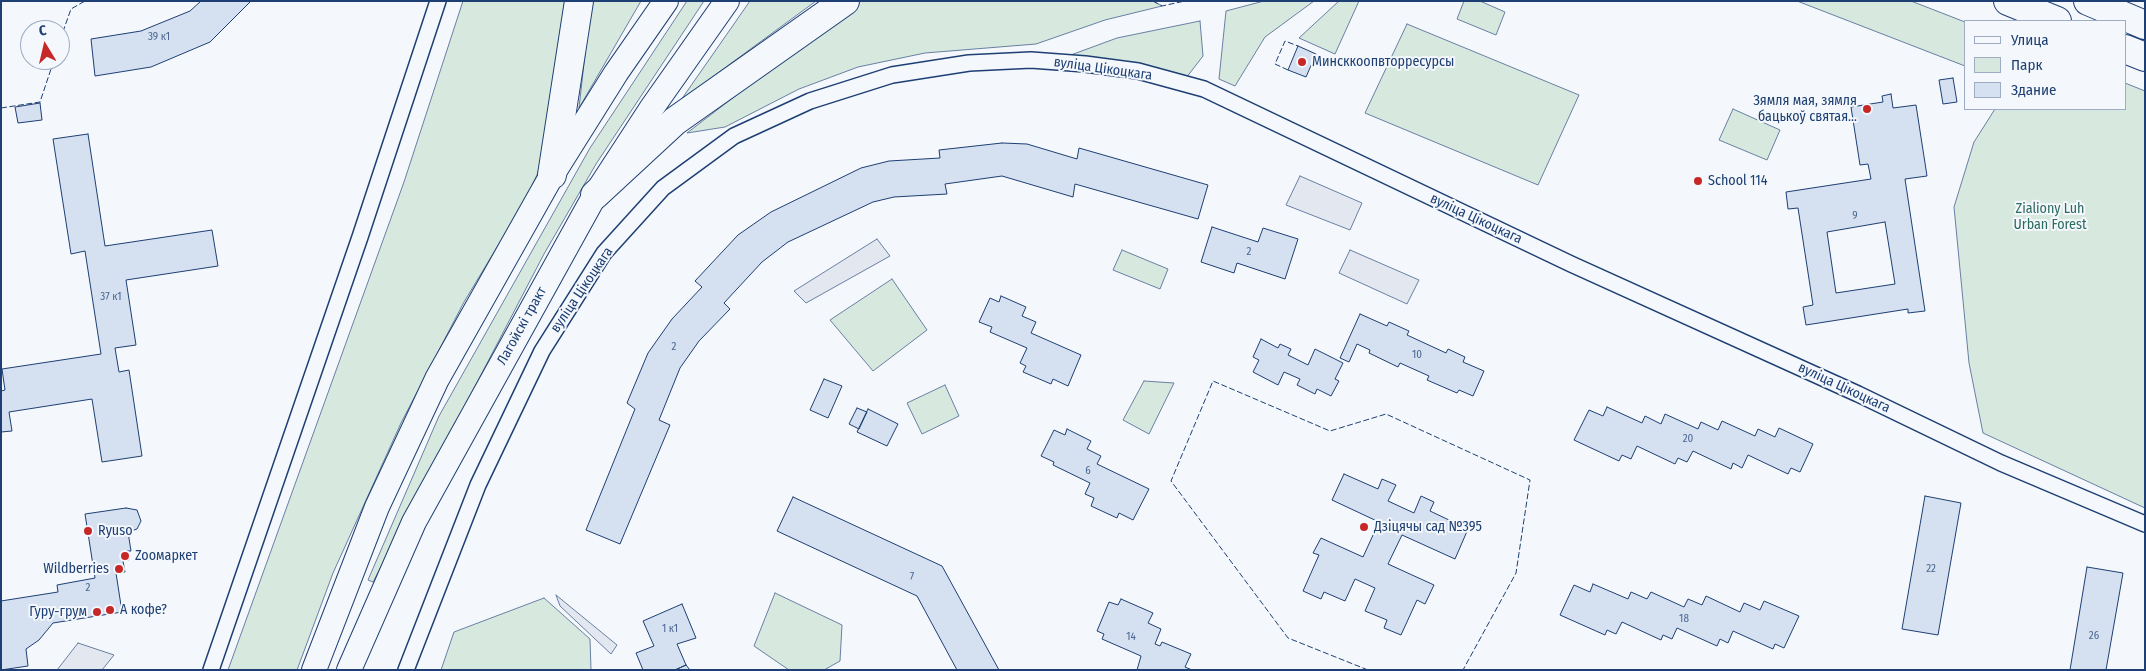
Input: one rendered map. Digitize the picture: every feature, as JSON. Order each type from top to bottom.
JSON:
[{"type":"highway","points":[[552,175],[579,1]]},
{"type":"highway","points":[[595,195],[675,121],[845,1]]},
{"type":"highway","points":[[2008,1],[2055,20]]},
{"type":"highway","points":[[2088,1],[2145,24]]},
{"type":"highway","points":[[2126,49],[2145,57]]},
{"type":"main road","points":[[314,670],[378,507],[437,380],[552,175],[616,73],[666,1]]},
{"type":"main road","name":"Лагойскі тракт","points":[[349,670],[414,522],[595,195],[650,109],[727,1]]},
{"type":"street","points":[[211,670],[360,237],[438,1]]},
{"type":"street","name":"вуліца Цікоцкага","points":[[406,670],[478,485],[542,351],[604,253],[663,188],[734,136],[810,101],[892,75],[969,63],[1031,60],[1085,64],[1138,71],[1204,89],[1580,268],[1858,394],[2001,463],[2145,524]]},
{"type":"green space","points":[[463,1],[567,1],[549,136],[537,175],[523,204],[464,302],[401,423],[333,573],[297,670],[228,670],[404,182]]},
{"type":"green space","points":[[591,1],[641,1],[579,108]]},
{"type":"green space","points":[[687,1],[704,1],[596,164],[544,254],[373,582],[368,580],[439,416],[590,148]]},
{"type":"green space","points":[[750,1],[816,1],[681,100]]},
{"type":"green space","points":[[859,1],[1153,1],[1162,6],[1105,20],[1036,44],[925,53],[858,67],[799,89],[725,127],[687,133]]},
{"type":"green space","points":[[1264,1],[1314,1],[1265,37],[1235,86],[1219,79],[1226,11]]},
{"type":"green space","points":[[1339,1],[1359,1],[1335,54],[1299,38]]},
{"type":"green space","points":[[1464,1],[1480,1],[1505,12],[1496,35],[1457,19]]},
{"type":"green space","points":[[1797,1],[1911,1],[1964,22],[1964,66]]},
{"type":"green space","points":[[1200,21],[1203,56],[1186,78],[1068,56],[1117,38]]},
{"type":"green space","points":[[1407,24],[1579,95],[1538,185],[1365,113]]},
{"type":"green space","name":"Zialiony Luh Urban Forest","points":[[2126,83],[2145,91],[2145,508],[1983,433],[1969,363],[1954,207],[1974,142],[1994,110],[2126,110]]},
{"type":"green space","points":[[1733,109],[1780,130],[1767,160],[1719,140]]},
{"type":"green space","points":[[1122,250],[1168,269],[1160,289],[1113,270]]},
{"type":"green space","points":[[892,279],[927,330],[873,371],[830,320]]},
{"type":"green space","points":[[1144,381],[1174,383],[1149,434],[1123,420]]},
{"type":"green space","points":[[945,385],[959,416],[922,434],[907,403]]},
{"type":"green space","points":[[775,593],[842,625],[840,661],[824,670],[789,670],[754,646]]},
{"type":"green space","points":[[544,598],[590,639],[591,670],[441,670],[454,632]]},
{"type":"shaded area","points":[[1300,176],[1362,203],[1350,230],[1286,205]]},
{"type":"shaded area","points":[[877,239],[890,256],[806,303],[794,291]]},
{"type":"shaded area","points":[[1350,250],[1419,280],[1407,304],[1339,273]]},
{"type":"shaded area","points":[[556,595],[617,645],[611,654],[560,606]]},
{"type":"shaded area","points":[[78,643],[114,655],[102,670],[57,670]]},
{"type":"building","points":[[201,1],[251,1],[210,42],[151,67],[95,76],[91,39],[141,31],[190,11]]},
{"type":"building","name":"Минсккоопвторресурсы","points":[[1298,46],[1316,54],[1306,77],[1288,70]]},
{"type":"building","points":[[1953,78],[1957,102],[1943,104],[1939,80]]},
{"type":"building","points":[[1891,94],[1893,108],[1916,105],[1927,176],[1905,179],[1925,311],[1908,313],[1908,309],[1806,325],[1803,307],[1813,305],[1798,208],[1788,209],[1786,192],[1871,179],[1868,164],[1860,165],[1851,107],[1883,102],[1882,96]],"holes":[[[1885,222],[1895,284],[1836,293],[1827,232]]]},
{"type":"building","points":[[40,103],[42,120],[18,123],[15,107]]},
{"type":"building","points":[[88,134],[105,246],[212,230],[218,266],[126,280],[136,345],[115,348],[119,372],[129,370],[142,456],[102,462],[92,399],[9,412],[12,431],[1,432],[1,391],[5,390],[2,369],[101,354],[85,251],[71,254],[53,139]]},
{"type":"building","points":[[1002,143],[1027,144],[1077,159],[1079,148],[1208,185],[1198,219],[1075,184],[1073,197],[1002,176],[945,184],[947,194],[894,197],[873,202],[788,242],[762,262],[724,303],[730,309],[699,341],[680,368],[659,420],[670,425],[620,544],[586,530],[635,409],[627,403],[648,353],[672,319],[702,287],[695,281],[738,235],[771,212],[861,168],[889,161],[940,158],[939,150]]},
{"type":"building","points":[[1212,227],[1258,242],[1263,228],[1298,239],[1285,279],[1237,263],[1234,273],[1201,262]]},
{"type":"building","points":[[1001,296],[1026,307],[1022,316],[1036,322],[1031,333],[1081,355],[1068,386],[1053,379],[1051,384],[1023,372],[1026,366],[1020,363],[1027,348],[990,332],[992,327],[979,322],[990,298],[999,302]]},
{"type":"building","points":[[1360,314],[1387,326],[1389,322],[1409,331],[1407,335],[1446,353],[1448,349],[1465,357],[1463,362],[1484,371],[1473,396],[1459,390],[1457,393],[1427,380],[1429,376],[1400,363],[1398,367],[1369,353],[1370,350],[1357,344],[1349,362],[1340,358]]},
{"type":"building","points":[[1261,339],[1278,348],[1280,344],[1291,349],[1288,355],[1308,365],[1315,349],[1343,363],[1335,379],[1339,381],[1331,396],[1317,389],[1315,394],[1297,385],[1300,379],[1284,372],[1278,385],[1253,372],[1259,360],[1253,357]]},
{"type":"building","points":[[824,379],[842,386],[828,418],[810,410]]},
{"type":"building","points":[[1607,407],[1642,423],[1645,416],[1661,424],[1665,414],[1698,429],[1701,422],[1718,430],[1722,421],[1755,436],[1758,429],[1775,437],[1779,428],[1813,444],[1800,472],[1791,468],[1788,474],[1748,455],[1742,468],[1733,463],[1731,469],[1693,451],[1687,462],[1678,458],[1675,464],[1637,446],[1631,459],[1622,455],[1619,461],[1574,440],[1589,410],[1603,416]]},
{"type":"building","points":[[857,408],[867,412],[859,429],[849,424]]},
{"type":"building","points":[[868,409],[898,424],[887,446],[857,432]]},
{"type":"building","points":[[1067,429],[1091,441],[1087,449],[1101,456],[1097,464],[1149,489],[1133,520],[1119,513],[1117,518],[1091,506],[1094,498],[1085,494],[1090,483],[1053,465],[1054,462],[1041,456],[1054,430],[1065,435]]},
{"type":"building","points":[[1344,474],[1378,489],[1382,479],[1396,485],[1388,501],[1414,513],[1421,496],[1434,502],[1430,511],[1468,529],[1455,559],[1402,535],[1388,564],[1434,585],[1425,604],[1417,600],[1401,635],[1384,628],[1387,620],[1365,611],[1375,588],[1355,579],[1345,601],[1324,592],[1321,599],[1303,591],[1319,555],[1313,553],[1321,538],[1363,557],[1379,522],[1332,500]]},
{"type":"building","points":[[1925,496],[1961,503],[1938,635],[1902,629]]},
{"type":"building","points":[[793,497],[942,566],[999,670],[957,670],[917,596],[777,531]]},
{"type":"building","points":[[126,508],[137,510],[141,521],[137,529],[128,532],[131,551],[127,551],[129,560],[123,561],[125,572],[116,573],[122,612],[53,623],[39,640],[26,649],[28,666],[1,670],[1,601],[58,592],[57,585],[95,578],[85,514]]},
{"type":"building","points":[[2087,567],[2123,573],[2106,670],[2070,670]]},
{"type":"building","points":[[1593,584],[1628,599],[1631,592],[1647,599],[1651,592],[1684,607],[1688,599],[1702,605],[1706,596],[1740,612],[1744,603],[1760,610],[1764,601],[1799,616],[1784,648],[1775,644],[1773,649],[1733,631],[1728,643],[1720,639],[1717,646],[1677,628],[1672,639],[1663,635],[1661,640],[1622,622],[1616,634],[1607,630],[1605,635],[1560,615],[1574,585],[1590,592]]},
{"type":"building","points":[[1121,599],[1153,613],[1148,623],[1161,629],[1155,644],[1160,646],[1162,642],[1191,654],[1185,667],[1192,670],[1137,670],[1141,656],[1102,639],[1104,634],[1097,631],[1109,602],[1118,605]]},
{"type":"building","points":[[682,604],[696,638],[677,644],[686,665],[675,670],[643,670],[636,653],[654,646],[643,621]]},
{"type":"building","points":[[686,665],[690,670],[675,670]]},
{"type":"fence","points":[[67,20],[71,9],[85,1]]},
{"type":"fence","points":[[1153,1],[1162,6],[1185,1]]},
{"type":"fence","points":[[1288,70],[1275,64],[1285,41],[1298,46]]},
{"type":"fence","points":[[1,108],[40,102],[51,70]]},
{"type":"fence","points":[[1368,670],[1288,638],[1171,481],[1213,381],[1330,431],[1386,414],[1530,480],[1516,573],[1463,670]]},
{"type":"place","name":"Минсккоопвторресурсы","points":[[1302,62]]},
{"type":"place","name":"Зямля мая, зямля бацькоў святая...","points":[[1867,109]]},
{"type":"place","name":"School 114","points":[[1698,181]]},
{"type":"place","name":"Дзіцячы сад №395","points":[[1364,527]]},
{"type":"place","name":"Ryuso","points":[[88,531]]},
{"type":"place","name":"Zooмаркет","points":[[125,556]]},
{"type":"place","name":"Wildberries","points":[[119,569]]},
{"type":"place","name":"А кофе?","points":[[110,610]]},
{"type":"place","name":"Гуру-грум","points":[[97,612]]}]
